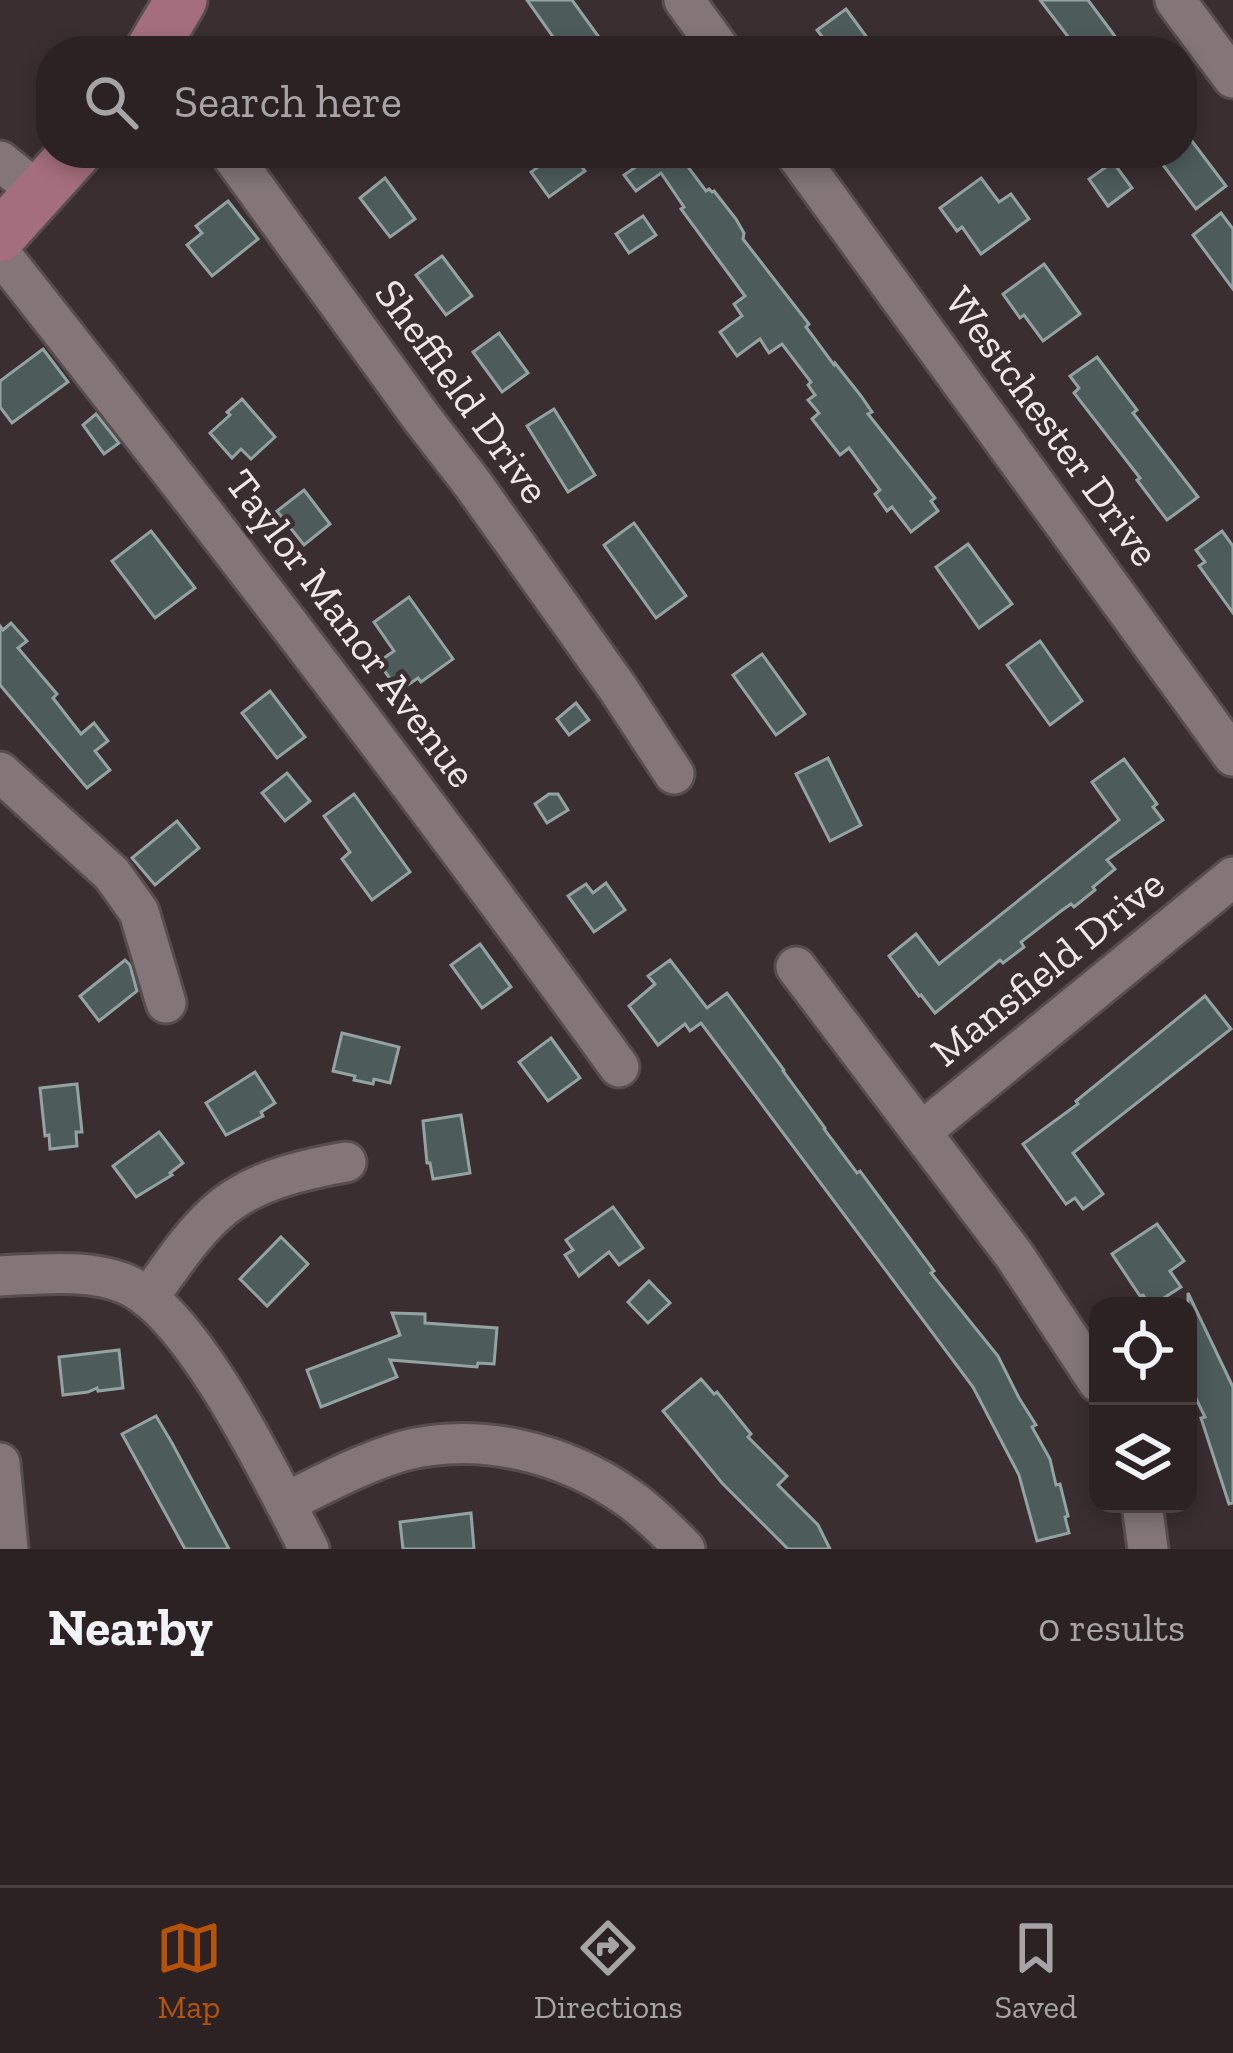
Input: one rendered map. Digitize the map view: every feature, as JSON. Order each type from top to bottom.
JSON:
[{"type":"main road","points":[[161,36],[182,0]]},
{"type":"main road","points":[[0,236],[63,168]]},
{"type":"street","points":[[683,0],[710,36]]},
{"type":"street","points":[[1175,0],[1233,78]]},
{"type":"street","points":[[0,161],[41,194]]},
{"type":"street","name":"Sheffield Drive","points":[[241,168],[472,483],[674,774]]},
{"type":"street","name":"Westchester Drive","points":[[807,168],[1233,756]]},
{"type":"street","name":"Taylor Manor Avenue","points":[[0,253],[224,537],[619,1067]]},
{"type":"street","points":[[0,772],[112,874],[139,912],[166,1003]]},
{"type":"street","name":"Mansfield Drive","points":[[921,1132],[1233,877]]},
{"type":"street","points":[[796,967],[1014,1255],[1089,1368]]},
{"type":"street","points":[[148,1298],[201,1229],[232,1201],[280,1178],[346,1162]]},
{"type":"street","points":[[0,1276],[102,1278],[127,1284],[148,1298],[210,1372],[310,1549]]},
{"type":"street","points":[[285,1503],[405,1451],[442,1444],[494,1445],[535,1453],[603,1483],[632,1500],[685,1549]]},
{"type":"street","points":[[0,1463],[8,1549]]},
{"type":"street","points":[[1143,1513],[1148,1549]]},
{"type":"building","points":[[527,0],[572,0],[598,36],[552,36]]},
{"type":"building","points":[[1040,0],[1088,0],[1115,36],[1068,36]]},
{"type":"building","points":[[846,9],[866,36],[822,36],[817,30]]},
{"type":"building","points":[[1197,148],[1226,186],[1196,209],[1165,168],[1197,168]]},
{"type":"building","points":[[537,168],[585,171],[549,197],[531,172]]},
{"type":"building","points":[[634,168],[689,168],[706,191],[714,191],[736,219],[743,239],[872,412],[868,414],[935,498],[931,501],[938,511],[911,532],[892,507],[887,511],[875,494],[880,490],[849,448],[840,455],[812,419],[819,413],[808,400],[815,395],[808,385],[811,382],[782,344],[769,353],[760,339],[737,356],[720,332],[742,316],[734,304],[745,296],[681,209],[661,173],[636,191],[624,175]]},
{"type":"building","points":[[1105,168],[1117,168],[1132,188],[1108,206],[1089,179]]},
{"type":"building","points":[[385,178],[415,219],[390,237],[360,198]]},
{"type":"building","points":[[981,178],[999,202],[1011,194],[1029,219],[981,254],[962,227],[957,231],[940,208]]},
{"type":"building","points":[[228,201],[258,239],[212,276],[187,245],[202,233],[196,226]]},
{"type":"building","points":[[1221,213],[1233,229],[1233,289],[1193,235]]},
{"type":"building","points":[[643,216],[656,235],[629,253],[616,234]]},
{"type":"building","points":[[442,256],[472,296],[446,315],[416,275]]},
{"type":"building","points":[[1044,264],[1080,314],[1043,341],[1003,294]]},
{"type":"building","points":[[499,333],[528,373],[502,392],[473,352]]},
{"type":"building","points":[[43,349],[68,382],[12,423],[0,407],[0,381]]},
{"type":"building","points":[[1097,357],[1198,497],[1167,520],[1074,393],[1079,388],[1070,376]]},
{"type":"building","points":[[242,399],[275,437],[251,459],[241,449],[232,458],[210,433]]},
{"type":"building","points":[[554,409],[595,475],[568,492],[527,426]]},
{"type":"building","points":[[96,414],[119,443],[104,454],[83,425]]},
{"type":"building","points":[[304,490],[330,524],[304,545],[277,511]]},
{"type":"building","points":[[634,523],[686,596],[656,618],[604,545]]},
{"type":"building","points":[[151,531],[195,588],[155,618],[112,561]]},
{"type":"building","points":[[1222,531],[1233,546],[1233,613],[1199,566],[1205,562],[1196,550]]},
{"type":"building","points":[[968,544],[1012,604],[979,628],[936,567]]},
{"type":"building","points":[[409,597],[453,659],[399,691],[378,662],[394,651],[374,622]]},
{"type":"building","points":[[11,623],[27,641],[18,648],[57,694],[53,698],[81,734],[94,723],[108,741],[95,751],[110,770],[87,788],[0,685],[0,626],[3,630]]},
{"type":"building","points":[[1040,641],[1082,701],[1050,725],[1007,665]]},
{"type":"building","points":[[762,654],[805,714],[776,735],[733,675]]},
{"type":"building","points":[[270,691],[305,737],[277,758],[242,713]]},
{"type":"building","points":[[576,703],[589,720],[569,735],[557,719]]},
{"type":"building","points":[[828,758],[861,825],[830,841],[796,774]]},
{"type":"building","points":[[1124,759],[1163,820],[1107,860],[1115,869],[1095,890],[1061,911],[1021,942],[1024,947],[1003,963],[1000,960],[935,1013],[889,956],[916,934],[939,964],[1119,820],[1092,782]]},
{"type":"building","points":[[287,773],[310,801],[285,821],[262,793]]},
{"type":"building","points":[[354,794],[410,872],[372,900],[342,859],[350,852],[324,816]]},
{"type":"building","points":[[558,794],[568,810],[547,823],[535,804]]},
{"type":"building","points":[[177,821],[199,848],[155,885],[132,858]]},
{"type":"building","points":[[606,883],[625,910],[594,932],[568,896],[586,884],[593,893]]},
{"type":"building","points":[[480,944],[511,987],[482,1008],[451,965]]},
{"type":"building","points":[[125,960],[137,991],[99,1021],[80,996]]},
{"type":"building","points":[[670,960],[707,1008],[727,993],[934,1271],[931,1273],[998,1356],[1050,1459],[1069,1533],[1037,1541],[1019,1475],[973,1387],[701,1023],[690,1031],[685,1024],[658,1045],[629,1006],[655,984],[648,976]]},
{"type":"building","points":[[1205,996],[1231,1029],[1073,1153],[1103,1194],[1083,1209],[1075,1198],[1066,1204],[1023,1144],[1078,1104]]},
{"type":"building","points":[[342,1033],[399,1047],[390,1083],[354,1080],[355,1076],[333,1071]]},
{"type":"building","points":[[551,1038],[580,1078],[548,1101],[519,1062]]},
{"type":"building","points":[[255,1072],[275,1103],[261,1112],[263,1116],[226,1135],[206,1103]]},
{"type":"building","points":[[77,1084],[82,1132],[76,1132],[77,1146],[50,1149],[40,1088]]},
{"type":"building","points":[[461,1115],[470,1173],[433,1179],[423,1121]]},
{"type":"building","points":[[159,1132],[183,1163],[136,1197],[113,1166]]},
{"type":"building","points":[[613,1207],[643,1248],[619,1265],[609,1252],[579,1276],[565,1255],[573,1250],[566,1240]]},
{"type":"building","points":[[1157,1224],[1184,1261],[1170,1271],[1181,1287],[1165,1297],[1140,1296],[1112,1254]]},
{"type":"building","points":[[281,1237],[308,1264],[267,1306],[240,1279]]},
{"type":"building","points":[[649,1281],[670,1303],[648,1323],[628,1302]]},
{"type":"building","points":[[1197,1312],[1233,1387],[1233,1503],[1229,1504],[1201,1418],[1205,1417],[1197,1401]]},
{"type":"building","points":[[392,1313],[425,1314],[425,1323],[497,1328],[494,1364],[478,1363],[477,1367],[390,1360],[397,1377],[321,1407],[307,1370],[400,1335]]},
{"type":"building","points":[[119,1350],[123,1388],[63,1395],[59,1357]]},
{"type":"building","points":[[701,1379],[787,1476],[778,1485],[818,1525],[830,1549],[788,1549],[722,1483],[663,1411]]},
{"type":"building","points":[[156,1416],[229,1549],[185,1549],[122,1434]]},
{"type":"building","points":[[471,1513],[474,1549],[403,1549],[400,1522]]}]
